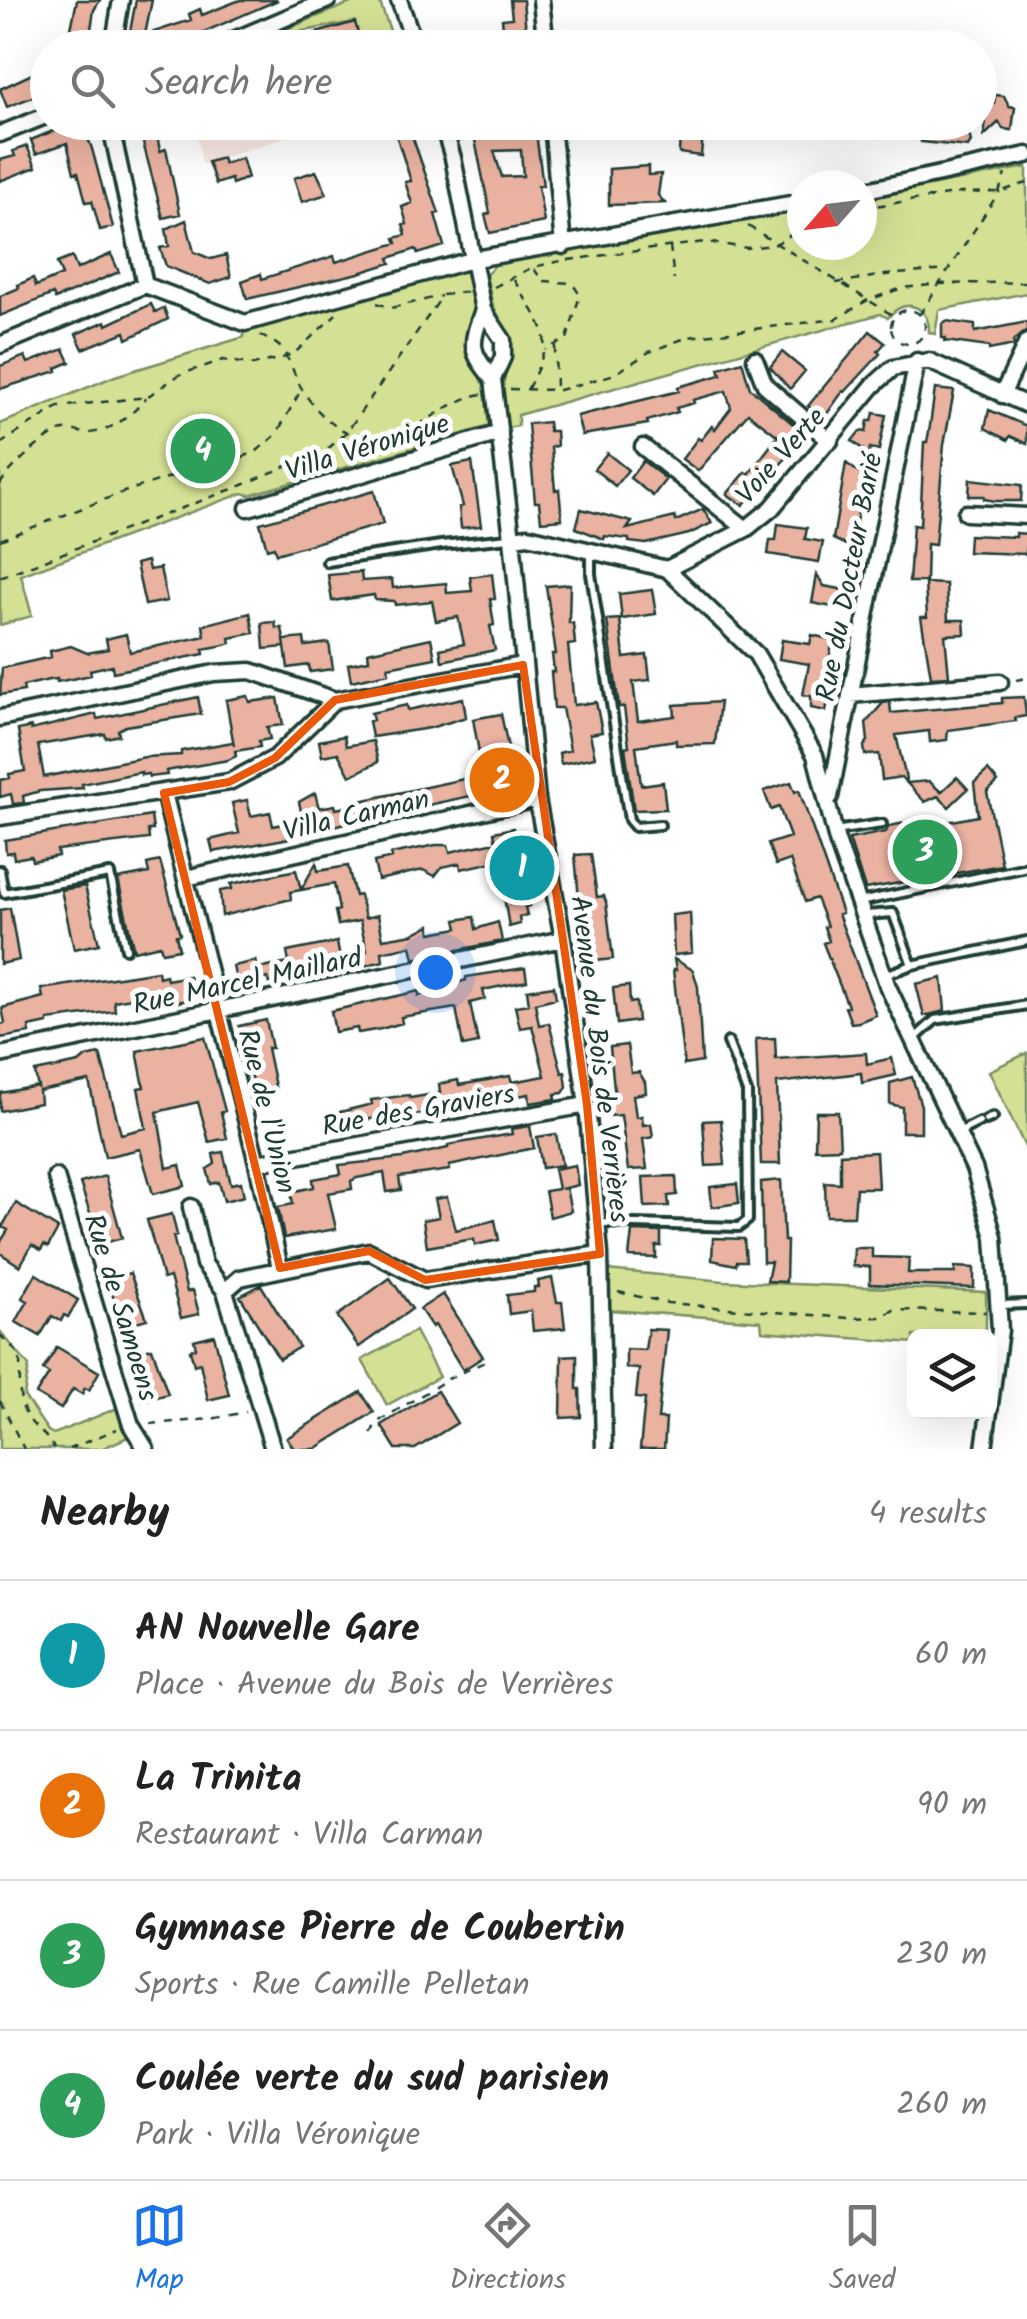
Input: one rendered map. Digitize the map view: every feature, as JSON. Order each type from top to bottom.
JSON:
[{"type":"street","points":[[116,30],[122,0]]},
{"type":"street","points":[[257,30],[328,0]]},
{"type":"street","points":[[399,0],[410,30]]},
{"type":"street","points":[[541,0],[544,30]]},
{"type":"street","points":[[0,134],[30,123]]},
{"type":"street","points":[[114,140],[145,285]]},
{"type":"street","points":[[448,140],[483,310],[472,346],[494,385]]},
{"type":"street","points":[[554,140],[563,246]]},
{"type":"street","points":[[877,188],[1027,156]]},
{"type":"street","points":[[0,345],[145,285],[245,323],[475,258],[563,246],[787,204]]},
{"type":"street","points":[[483,310],[504,340],[494,385]]},
{"type":"street","points":[[1002,395],[1027,342]]},
{"type":"street","points":[[755,360],[765,385],[830,441]]},
{"type":"street","points":[[917,361],[930,361],[1027,405]]},
{"type":"street","name":"Voie Verte","points":[[668,569],[746,528],[772,508],[874,386],[894,368],[917,361]]},
{"type":"street","name":"Rue du Docteur Barié","points":[[829,804],[917,361]]},
{"type":"street","name":"Avenue du Bois de Verrières","points":[[494,385],[536,799],[563,939],[587,1105],[602,1290],[604,1449]]},
{"type":"street","name":"Villa Véronique","points":[[248,508],[500,432]]},
{"type":"street","points":[[643,447],[746,528]]},
{"type":"street","points":[[966,513],[1027,516]]},
{"type":"street","points":[[512,538],[528,536],[668,569],[756,654],[815,755],[834,831],[884,976],[958,1132],[982,1191],[994,1237],[1000,1309],[998,1359],[984,1449]]},
{"type":"street","points":[[0,718],[214,673],[251,671],[335,700],[523,664]]},
{"type":"street","points":[[850,695],[1000,682]]},
{"type":"street","points":[[0,817],[229,782],[275,758],[335,700]]},
{"type":"street","name":"Rue de l'Union","points":[[164,793],[280,1268]]},
{"type":"street","name":"Villa Carman","points":[[186,878],[536,799]]},
{"type":"street","name":"Rue Marcel Maillard","points":[[0,1055],[563,939]]},
{"type":"street","name":"Rue des Graviers","points":[[257,1163],[587,1105]]},
{"type":"street","name":"Rue de Samoens","points":[[56,1177],[131,1425],[146,1449]]},
{"type":"street","points":[[191,1207],[204,1264],[225,1291],[274,1449]]},
{"type":"street","points":[[225,1291],[240,1278],[370,1251],[425,1280],[600,1254]]},
{"type":"lane","points":[[327,562],[512,538]]},
{"type":"lane","points":[[591,551],[591,574],[629,820],[635,826],[660,825]]},
{"type":"lane","points":[[834,831],[882,824]]},
{"type":"lane","points":[[861,909],[1027,867]]},
{"type":"lane","points":[[0,870],[2,894],[110,874],[126,949]]},
{"type":"lane","points":[[861,909],[894,912],[912,965]]},
{"type":"lane","points":[[884,976],[912,965],[1027,940]]},
{"type":"lane","points":[[913,1040],[935,1020],[1027,1005]]},
{"type":"lane","points":[[598,1223],[740,1227],[748,1220],[747,1092],[728,1042]]},
{"type":"lane","points":[[958,1132],[986,1120]]},
{"type":"lane","points":[[1000,1309],[1027,1304]]},
{"type":"path","points":[[920,314],[999,192],[1006,179],[1003,162]]},
{"type":"path","points":[[877,206],[961,193],[999,192],[1027,183]]},
{"type":"path","points":[[741,211],[749,228],[894,316]]},
{"type":"path","points":[[374,302],[391,308],[480,291],[533,268],[670,245],[705,242],[748,248],[774,245],[787,237]]},
{"type":"path","points":[[670,245],[674,280]]},
{"type":"path","points":[[533,268],[544,281],[572,284],[580,296],[567,339],[545,350]]},
{"type":"path","points":[[836,282],[948,270]]},
{"type":"path","points":[[513,279],[541,325],[545,350],[528,388]]},
{"type":"path","points":[[245,323],[280,347],[302,388],[326,417],[346,433],[370,440],[395,436],[427,422],[461,398],[494,385],[556,390],[615,374],[648,352],[688,337],[836,320],[891,291],[940,284],[1027,282]]},
{"type":"path","points":[[0,576],[244,485],[330,448],[346,433],[443,296]]},
{"type":"path","points":[[0,484],[17,463],[52,434],[61,430],[99,430],[122,420],[147,396],[179,375],[223,360],[253,365],[286,357],[345,308]]},
{"type":"path","points":[[907,309],[920,314],[926,326],[924,333],[908,344],[896,339],[892,334],[894,316],[907,309]]},
{"type":"path","points":[[555,346],[556,390]]},
{"type":"path","points":[[0,540],[124,492],[227,464],[256,452],[276,435],[302,388]]},
{"type":"path","points":[[0,444],[58,407],[147,396]]},
{"type":"path","points":[[602,1290],[625,1292],[645,1300],[848,1318],[879,1317],[894,1310],[1000,1309]]},
{"type":"path","points":[[0,1335],[19,1354],[18,1392],[28,1418],[54,1449]]},
{"type":"path","points":[[371,1434],[376,1423],[491,1359]]},
{"type":"path","points":[[0,1401],[24,1449]]},
{"type":"path","points":[[69,1449],[131,1425],[211,1419],[262,1409]]},
{"type":"highlighted area","points":[[523,665],[587,1105],[600,1254],[425,1280],[369,1251],[280,1268],[164,793],[229,782],[275,758],[335,700]]},
{"type":"shaded area","points":[[198,140],[277,140],[202,164]]},
{"type":"green space","points":[[358,0],[379,0],[390,30],[357,30],[354,22],[284,30]]},
{"type":"green space","points":[[1027,167],[1027,293],[939,310],[935,334],[929,332],[921,310],[901,307],[888,318],[880,314],[518,415],[518,426],[507,428],[503,387],[511,338],[493,306],[486,275],[498,262],[787,214],[787,260],[877,260],[877,196]]},
{"type":"green space","points":[[463,268],[469,272],[474,309],[465,349],[487,391],[492,419],[487,427],[249,495],[243,493],[21,575],[32,616],[0,625],[0,424],[115,376],[244,337],[244,327]]},
{"type":"green space","points":[[1027,1053],[1027,1148],[1026,1149],[989,1071]]},
{"type":"green space","points":[[607,1270],[724,1281],[986,1292],[986,1329],[907,1329],[907,1342],[762,1331],[761,1321],[610,1310]]},
{"type":"green space","points":[[0,1331],[29,1366],[24,1396],[48,1431],[54,1434],[120,1407],[130,1436],[101,1449],[0,1449]]},
{"type":"green space","points":[[415,1331],[439,1377],[387,1405],[362,1360]]},
{"type":"building","points":[[77,0],[100,0],[91,30],[71,30]]},
{"type":"building","points":[[136,0],[152,0],[146,30],[130,30]]},
{"type":"building","points":[[240,0],[278,0],[208,30],[160,30],[191,20],[189,14],[200,9],[202,15]]},
{"type":"building","points":[[510,0],[523,0],[526,30],[503,30],[502,19],[512,18]]},
{"type":"building","points":[[355,22],[357,30],[327,30]]},
{"type":"building","points":[[30,75],[30,98],[7,107],[0,89]]},
{"type":"building","points":[[997,95],[1004,96],[1009,106],[1015,107],[1012,130],[1003,129]]},
{"type":"building","points":[[31,140],[89,140],[113,227],[100,230],[92,201],[86,202],[78,172],[74,173],[67,143],[36,154]]},
{"type":"building","points":[[142,140],[158,140],[160,151],[166,149],[180,214],[163,218]]},
{"type":"building","points":[[398,140],[413,140],[439,213],[435,214],[444,246],[418,254],[416,249],[389,258],[391,263],[359,273],[247,299],[242,281],[261,274],[262,279],[334,256],[336,262],[397,243],[395,238],[406,235],[402,207],[412,203],[405,182],[411,181]]},
{"type":"building","points":[[475,140],[537,140],[544,222],[490,233],[485,215],[490,213]],"holes":[[[521,150],[523,176],[502,177],[494,151]]]},
{"type":"building","points":[[680,140],[702,140],[701,156],[679,153]]},
{"type":"building","points":[[970,140],[971,142],[968,147],[921,142]]},
{"type":"building","points":[[27,146],[36,167],[0,181],[0,160],[15,156],[13,151]]},
{"type":"building","points":[[222,158],[224,164],[242,158],[248,178],[216,184],[208,162]]},
{"type":"building","points":[[648,166],[648,175],[661,174],[658,195],[665,203],[609,205],[609,169]]},
{"type":"building","points":[[316,171],[327,194],[302,202],[294,178]]},
{"type":"building","points":[[186,220],[194,252],[211,259],[226,255],[231,277],[210,284],[166,266],[160,248],[169,246],[166,229]]},
{"type":"building","points":[[111,254],[119,272],[55,299],[53,294],[0,316],[0,296],[33,278],[36,286],[62,275],[57,263],[72,257],[77,269]]},
{"type":"building","points":[[151,304],[155,312],[164,308],[168,319],[127,339],[125,332],[83,349],[76,334],[106,321],[107,325]]},
{"type":"building","points":[[946,321],[975,325],[975,332],[1027,322],[1027,331],[1013,341],[1014,345],[989,350],[945,341],[942,324]]},
{"type":"building","points":[[870,331],[885,343],[878,351],[880,354],[843,391],[824,418],[808,406]]},
{"type":"building","points":[[64,349],[70,362],[56,368],[57,371],[0,389],[0,366],[25,356],[28,363]]},
{"type":"building","points":[[782,352],[805,371],[790,389],[770,367]]},
{"type":"building","points":[[742,361],[750,388],[805,434],[791,457],[743,505],[727,494],[746,472],[749,474],[778,436],[748,413],[698,471],[682,459],[698,438],[701,440],[712,426],[715,429],[731,408],[726,391],[693,400],[694,403],[676,408],[678,412],[647,421],[648,424],[582,435],[577,416],[679,391],[678,387],[721,375],[719,368]]},
{"type":"building","points":[[935,389],[954,391],[944,445],[935,545],[927,544],[926,582],[909,582],[913,525],[920,526],[924,442]]},
{"type":"building","points":[[989,410],[1027,426],[1027,444],[1010,436],[1008,440],[985,428]]},
{"type":"building","points":[[874,413],[886,415],[879,450],[870,448],[869,454],[852,441],[860,431],[866,432]]},
{"type":"building","points":[[548,422],[549,431],[556,431],[557,446],[551,447],[562,519],[541,521],[539,502],[535,502],[528,424]]},
{"type":"building","points":[[607,453],[628,470],[615,486],[594,469]]},
{"type":"building","points":[[643,461],[666,479],[653,496],[630,478]]},
{"type":"building","points":[[472,462],[481,526],[461,528],[459,507],[463,506],[452,466]]},
{"type":"building","points":[[846,463],[865,477],[864,485],[868,486],[852,541],[846,545],[833,539]]},
{"type":"building","points":[[970,479],[1022,485],[1021,501],[969,496]]},
{"type":"building","points":[[374,491],[383,524],[276,554],[274,547],[267,549],[260,523]]},
{"type":"building","points":[[581,509],[632,522],[627,529],[675,517],[676,521],[703,509],[712,523],[689,534],[646,544],[605,536],[604,539],[576,528]]},
{"type":"building","points":[[778,524],[807,528],[805,539],[823,542],[819,562],[768,554],[770,540],[776,540]]},
{"type":"building","points":[[1016,533],[1027,534],[1026,554],[968,552],[969,535],[1016,537]]},
{"type":"building","points":[[147,561],[149,570],[160,568],[167,601],[145,605],[136,564]]},
{"type":"building","points":[[361,572],[362,581],[392,579],[393,588],[446,583],[447,593],[472,591],[470,577],[492,574],[494,625],[490,626],[495,650],[442,661],[440,649],[464,644],[458,617],[436,621],[432,601],[395,605],[394,601],[375,600],[374,595],[332,601],[328,575]]},
{"type":"building","points":[[817,575],[824,586],[843,593],[837,608],[812,603]]},
{"type":"building","points":[[925,583],[946,584],[948,620],[964,620],[965,634],[945,635],[949,676],[931,677],[921,617],[927,617]]},
{"type":"building","points":[[570,584],[569,623],[573,623],[575,644],[568,645],[574,705],[596,702],[602,732],[590,734],[595,757],[561,764],[559,753],[570,750],[562,708],[554,708],[551,672],[552,654],[556,654],[546,586]]},
{"type":"building","points":[[652,590],[656,614],[622,619],[619,594]]},
{"type":"building","points":[[250,613],[254,633],[203,649],[204,654],[113,672],[112,665],[90,670],[91,675],[49,680],[23,686],[24,691],[0,695],[2,668],[51,657],[50,651],[71,646],[87,653],[108,649],[106,639],[126,634],[130,652],[205,636],[203,625]]},
{"type":"building","points":[[620,619],[624,658],[647,655],[650,680],[633,682],[638,721],[675,716],[674,705],[720,702],[715,744],[676,745],[676,740],[636,746],[641,785],[663,782],[666,809],[634,810],[624,707],[619,707],[607,620]]},
{"type":"building","points":[[275,622],[276,628],[282,628],[284,640],[304,638],[305,646],[329,643],[333,669],[310,672],[309,665],[288,668],[285,647],[264,649],[262,623]]},
{"type":"building","points":[[812,635],[833,640],[824,683],[831,684],[826,711],[811,708],[811,696],[803,695],[809,664],[779,659],[782,640],[810,644]]},
{"type":"building","points":[[431,638],[435,658],[388,667],[389,673],[351,681],[348,664],[369,660],[368,652]]},
{"type":"building","points":[[248,696],[250,702],[278,698],[283,725],[267,727],[270,739],[259,741],[260,747],[235,751],[236,756],[228,760],[166,771],[167,775],[149,777],[141,772],[82,784],[83,788],[40,791],[23,796],[24,803],[13,804],[11,794],[0,797],[0,780],[25,771],[18,730],[96,714],[97,719],[198,697],[201,714],[126,726],[118,730],[119,735],[106,738],[105,734],[38,745],[44,777],[145,757],[181,755],[181,751],[233,742],[234,746],[226,700]]},
{"type":"building","points":[[1024,697],[1026,716],[1015,718],[1016,721],[948,730],[947,740],[930,742],[929,731],[896,735],[907,783],[929,781],[941,792],[957,777],[968,789],[949,807],[938,796],[925,802],[901,777],[882,780],[879,754],[865,755],[866,723],[883,703],[890,702],[891,713],[1002,703],[1002,698]]},
{"type":"building","points":[[463,698],[466,717],[430,728],[372,737],[371,713]]},
{"type":"building","points":[[501,714],[510,757],[508,788],[353,821],[323,829],[324,832],[213,852],[210,840],[239,833],[232,803],[247,800],[251,816],[270,812],[273,826],[303,820],[299,802],[315,793],[319,808],[335,805],[336,809],[478,776],[474,759],[480,758],[473,719]]},
{"type":"building","points":[[344,736],[346,746],[373,741],[378,762],[350,776],[338,753],[322,756],[319,741]]},
{"type":"building","points":[[988,770],[998,782],[987,792],[1002,865],[865,889],[849,839],[886,832],[889,826],[910,822],[912,829],[978,816],[974,783]]},
{"type":"building","points":[[791,782],[795,792],[799,790],[842,913],[838,914],[876,1015],[859,1022],[851,1023],[845,1007],[848,1006],[823,943],[829,941],[824,927],[827,926],[816,898],[805,902],[790,860],[776,865],[768,844],[790,837],[779,807],[771,810],[764,791]]},
{"type":"building","points":[[151,816],[153,830],[148,830],[149,839],[57,850],[58,856],[32,861],[31,856],[14,859],[13,852],[6,853],[5,840]]},
{"type":"building","points":[[513,828],[529,906],[525,907],[527,915],[519,917],[520,924],[509,927],[498,861],[461,869],[460,863],[442,867],[435,876],[423,870],[378,880],[374,862],[392,858],[391,854],[436,845],[448,845],[450,852],[496,842],[494,832]]},
{"type":"building","points":[[591,854],[597,897],[604,896],[606,902],[613,959],[587,962],[585,947],[593,946],[586,898],[579,899],[575,855]]},
{"type":"building","points":[[160,861],[180,934],[176,935],[179,949],[162,952],[160,945],[134,951],[118,879],[149,873],[147,864]]},
{"type":"building","points":[[316,863],[318,871],[348,866],[365,918],[378,915],[383,939],[413,934],[430,925],[431,933],[458,928],[456,920],[474,917],[476,929],[498,922],[502,941],[414,959],[411,946],[382,952],[383,961],[348,970],[345,955],[367,951],[360,921],[338,925],[334,884],[301,890]]},
{"type":"building","points":[[296,870],[301,890],[290,892],[291,899],[222,916],[220,891],[232,889],[231,884]]},
{"type":"building","points":[[85,886],[99,944],[74,949],[61,890]]},
{"type":"building","points":[[10,908],[19,960],[0,964],[0,910]]},
{"type":"building","points":[[690,913],[692,953],[674,955],[672,915]]},
{"type":"building","points":[[337,942],[341,964],[285,976],[286,980],[269,983],[268,978],[237,985],[233,966],[256,961],[257,969],[289,963],[287,952]]},
{"type":"building","points":[[674,959],[693,970],[698,987],[702,1062],[684,1065]]},
{"type":"building","points":[[525,968],[527,981],[483,990],[485,999],[470,1003],[478,1043],[463,1046],[456,1008],[401,1017],[402,1023],[381,1029],[335,1032],[331,1011],[419,991],[419,996],[466,977]]},
{"type":"building","points":[[158,971],[159,977],[166,975],[167,980],[189,976],[194,999],[172,1003],[171,996],[138,1002],[137,997],[114,1001],[115,1011],[48,1020],[29,1027],[30,1033],[0,1038],[0,1024],[5,1023],[2,1008],[43,997],[41,989]]},
{"type":"building","points":[[942,978],[945,1011],[924,1016],[916,984]]},
{"type":"building","points":[[554,986],[556,998],[535,1003],[539,1025],[549,1023],[562,1073],[565,1072],[567,1087],[563,1093],[555,1094],[556,1099],[530,1103],[529,1094],[398,1118],[397,1115],[364,1120],[365,1124],[344,1128],[340,1112],[372,1104],[371,1100],[440,1093],[439,1084],[458,1080],[459,1085],[510,1076],[512,1082],[545,1076],[532,1026],[520,1028],[515,1006],[529,1004],[527,990]]},
{"type":"building","points":[[629,986],[630,1003],[636,1002],[638,1021],[617,1024],[613,988]]},
{"type":"building","points":[[266,1020],[276,1091],[255,1094],[239,1026]]},
{"type":"building","points":[[205,1037],[225,1111],[221,1112],[227,1138],[209,1142],[198,1102],[157,1112],[167,1168],[180,1165],[185,1186],[153,1194],[140,1149],[105,1157],[89,1081],[39,1091],[40,1103],[0,1111],[0,1093],[37,1086],[35,1072],[79,1063],[100,1054],[121,1134],[146,1128],[138,1088],[144,1087],[137,1051]]},
{"type":"building","points":[[775,1038],[776,1059],[866,1053],[867,1064],[892,1058],[896,1075],[862,1083],[861,1073],[777,1083],[780,1164],[761,1164],[756,1039]]},
{"type":"building","points":[[627,1045],[631,1073],[639,1072],[645,1082],[646,1093],[633,1095],[636,1117],[642,1116],[643,1125],[651,1124],[653,1137],[643,1139],[647,1169],[628,1170],[621,1115],[611,1116],[609,1100],[615,1099],[610,1047]]},
{"type":"building","points":[[912,1077],[921,1106],[921,1132],[902,1132],[902,1107],[890,1104],[890,1083]]},
{"type":"building","points":[[816,1112],[838,1112],[840,1148],[815,1149]]},
{"type":"building","points":[[721,1120],[725,1165],[706,1166],[703,1121]]},
{"type":"building","points":[[530,1126],[534,1148],[449,1166],[450,1170],[399,1177],[401,1190],[387,1192],[384,1173],[357,1178],[351,1181],[352,1189],[328,1193],[336,1229],[284,1238],[278,1207],[293,1204],[291,1192],[314,1187],[313,1179],[341,1174],[339,1165],[403,1158],[448,1145],[512,1134],[511,1129]]},
{"type":"building","points":[[556,1134],[562,1165],[542,1168],[537,1137]]},
{"type":"building","points":[[223,1152],[231,1184],[241,1182],[244,1196],[224,1201],[219,1182],[211,1184],[207,1169],[215,1164],[213,1154]]},
{"type":"building","points":[[876,1152],[878,1188],[856,1188],[854,1216],[826,1216],[825,1182],[840,1183],[840,1154]]},
{"type":"building","points":[[575,1165],[578,1185],[561,1189],[566,1188],[571,1211],[550,1217],[545,1191],[558,1189],[554,1169]]},
{"type":"building","points":[[105,1176],[122,1238],[100,1244],[80,1183]]},
{"type":"building","points":[[676,1176],[677,1195],[668,1196],[669,1206],[645,1207],[643,1177]]},
{"type":"building","points":[[781,1180],[787,1241],[786,1282],[767,1281],[771,1262],[763,1262],[761,1182]]},
{"type":"building","points":[[737,1184],[739,1203],[712,1207],[710,1187]]},
{"type":"building","points":[[447,1197],[456,1230],[495,1220],[499,1240],[475,1245],[474,1239],[427,1247],[423,1220],[439,1217],[435,1199]]},
{"type":"building","points":[[16,1203],[58,1229],[48,1247],[44,1245],[41,1250],[32,1245],[20,1266],[0,1253],[0,1243],[8,1230],[2,1227]]},
{"type":"building","points":[[172,1214],[177,1235],[173,1236],[187,1292],[193,1290],[199,1314],[181,1318],[170,1277],[163,1279],[147,1220]]},
{"type":"building","points":[[632,1231],[661,1232],[656,1258],[629,1257]]},
{"type":"building","points":[[713,1238],[744,1239],[746,1261],[737,1261],[736,1265],[712,1260]]},
{"type":"building","points":[[854,1248],[872,1248],[872,1257],[909,1258],[908,1273],[955,1273],[955,1267],[974,1268],[974,1288],[870,1284],[870,1267],[853,1266]]},
{"type":"building","points":[[130,1273],[147,1319],[122,1326],[108,1279]]},
{"type":"building","points":[[36,1274],[78,1300],[68,1317],[64,1315],[61,1321],[52,1316],[40,1336],[16,1322],[28,1301],[22,1298]]},
{"type":"building","points":[[390,1278],[412,1309],[359,1347],[337,1316]]},
{"type":"building","points":[[552,1278],[557,1302],[562,1302],[565,1328],[533,1331],[531,1311],[509,1314],[507,1295],[534,1292],[538,1281]]},
{"type":"building","points":[[261,1285],[299,1347],[279,1359],[240,1296]]},
{"type":"building","points":[[443,1294],[483,1357],[463,1370],[435,1325],[432,1327],[420,1309]]},
{"type":"building","points":[[648,1329],[667,1330],[658,1419],[666,1419],[664,1449],[640,1449],[645,1399],[636,1398],[639,1369],[626,1368],[626,1349],[645,1350]]},
{"type":"building","points":[[214,1335],[229,1395],[208,1400],[200,1363],[194,1365],[190,1350],[196,1348],[194,1340]]},
{"type":"building","points":[[57,1347],[99,1372],[89,1390],[85,1388],[82,1394],[73,1389],[61,1409],[36,1394],[49,1374],[43,1370]]},
{"type":"building","points":[[152,1348],[168,1394],[143,1401],[129,1354]]},
{"type":"building","points":[[577,1355],[581,1417],[561,1418],[562,1356]]},
{"type":"building","points":[[437,1391],[457,1423],[415,1449],[396,1449],[381,1425]]},
{"type":"building","points":[[361,1392],[374,1412],[315,1449],[294,1449],[287,1438]]},
{"type":"place","name":"Coulée verte du sud parisien","points":[[203,451]]},
{"type":"place","name":"La Trinita","points":[[502,780]]},
{"type":"place","name":"Gymnase Pierre de Coubertin","points":[[925,852]]},
{"type":"place","name":"AN Nouvelle Gare","points":[[522,868]]}]
